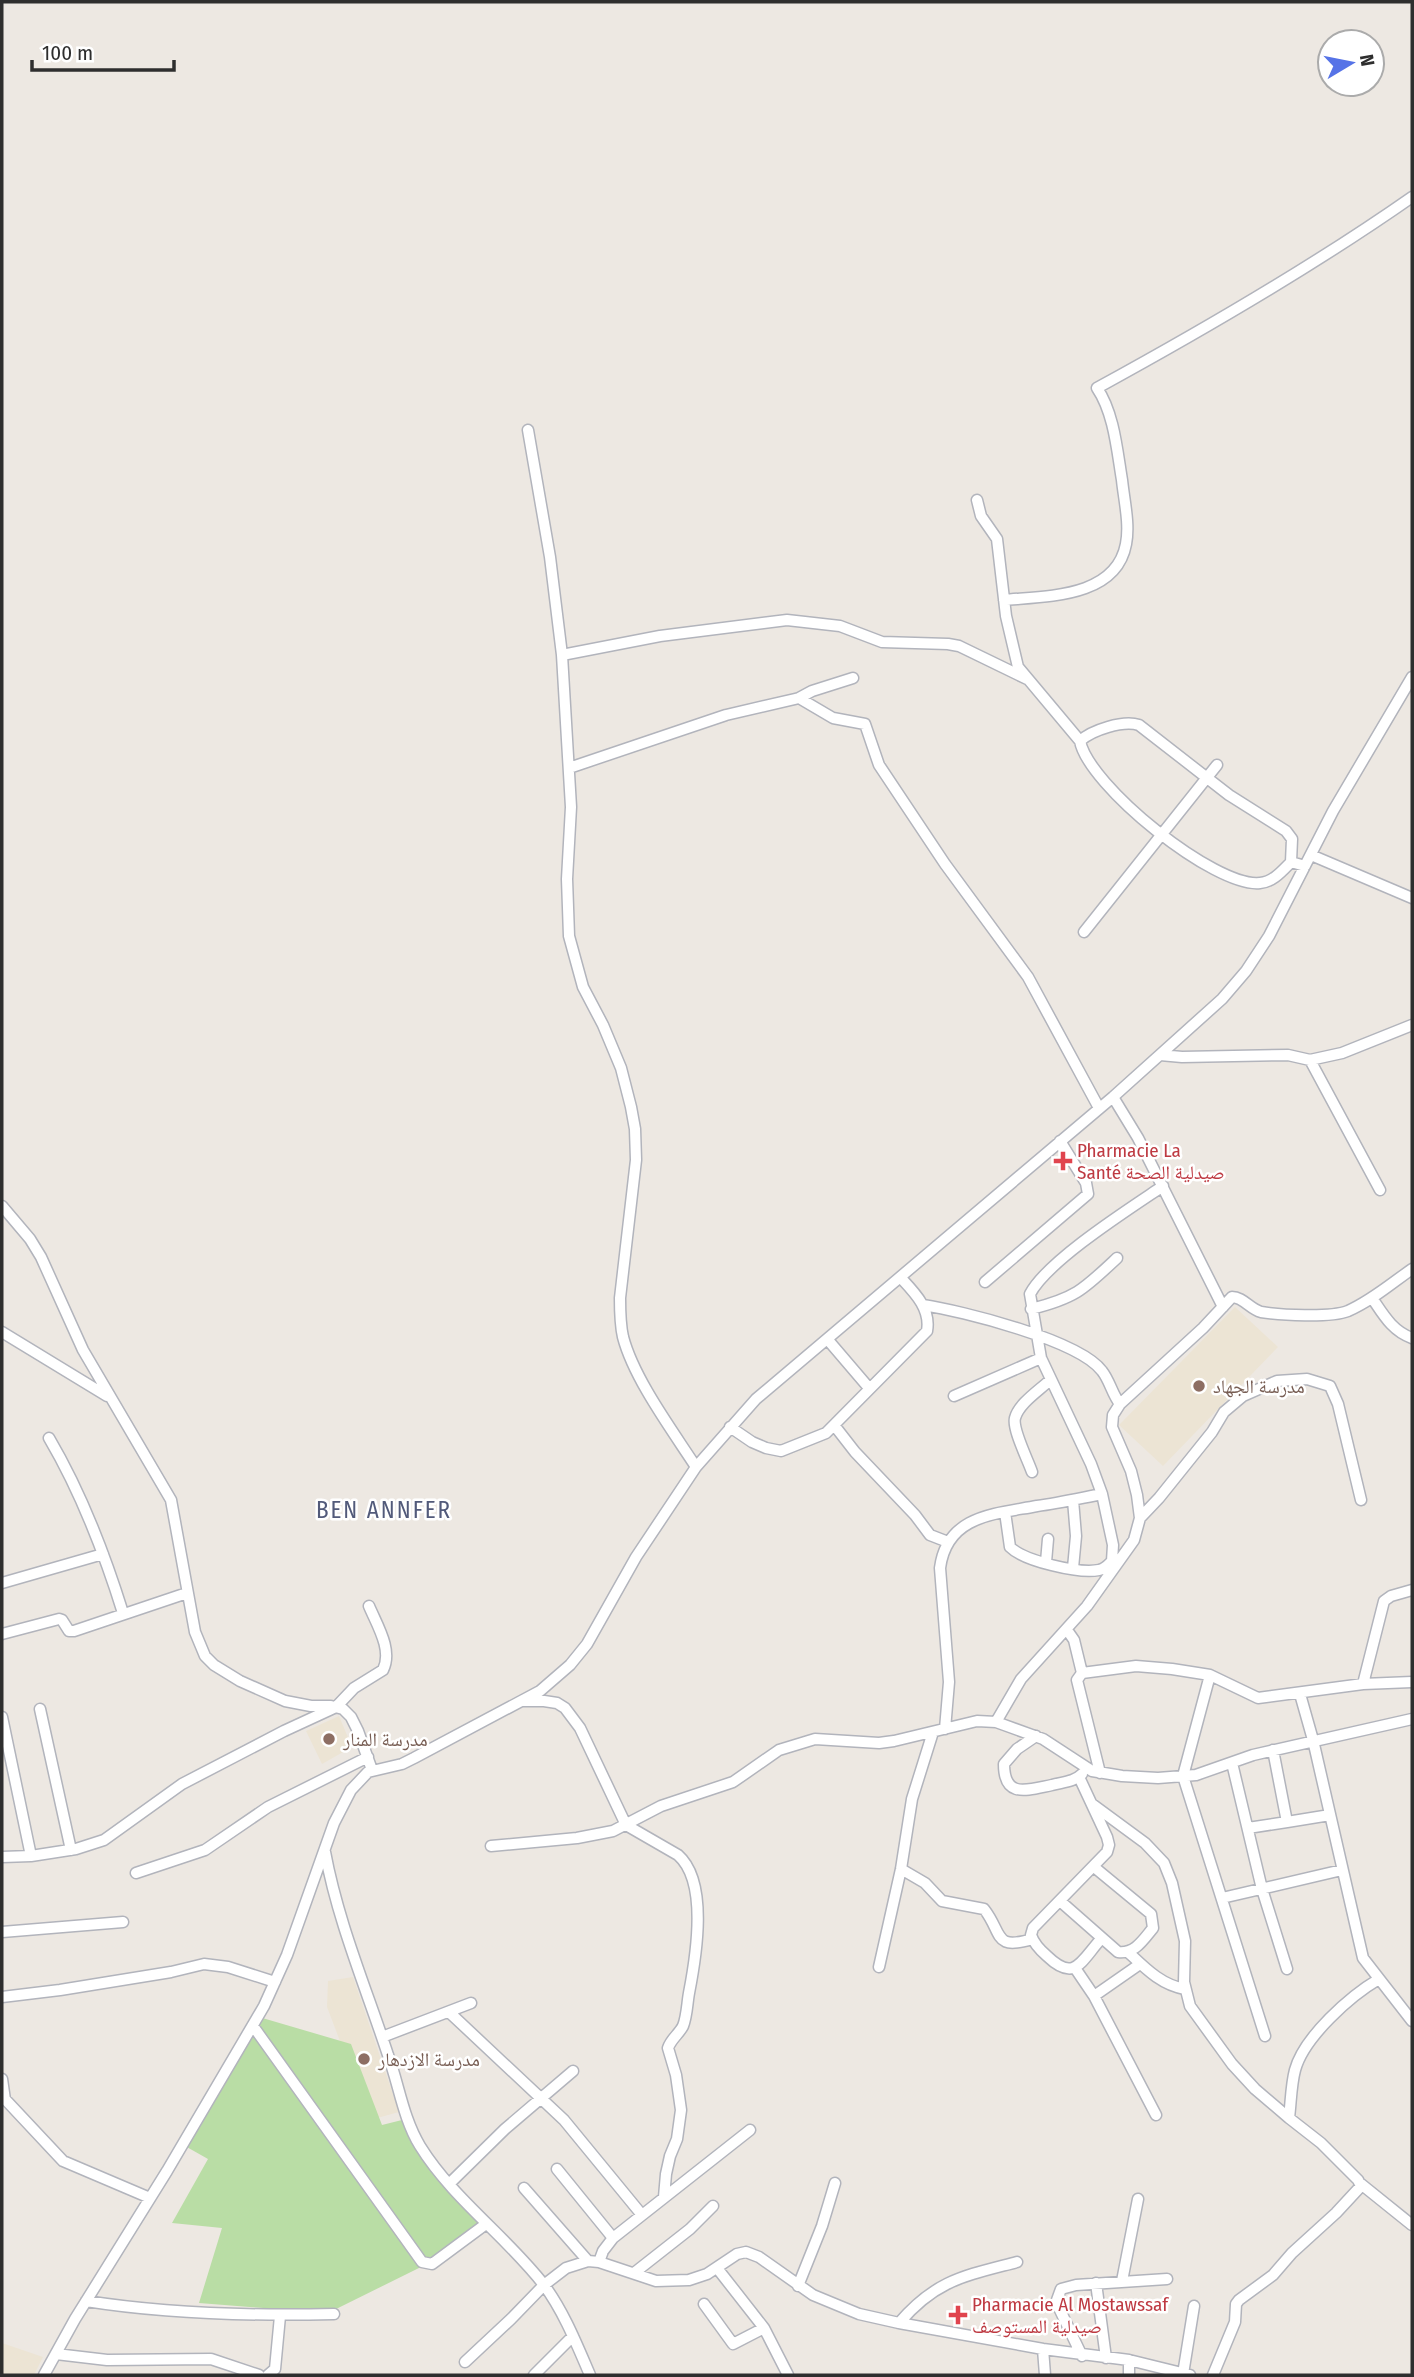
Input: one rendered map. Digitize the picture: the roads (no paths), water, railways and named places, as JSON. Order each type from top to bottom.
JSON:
[{"type":"street","points":[[1004,600],[1075,591],[1094,585],[1105,579],[1124,550],[1126,521],[1119,464],[1105,402],[1097,388],[1245,304],[1366,230],[1412,197]]},
{"type":"street","points":[[528,430],[550,557],[562,655],[571,807],[567,890],[571,945],[583,987],[621,1068],[635,1129],[636,1160],[620,1298],[622,1335],[637,1371],[696,1467]]},
{"type":"street","points":[[977,500],[981,516],[997,539],[1004,600],[1018,667],[1080,741],[1086,757],[1102,778],[1162,836],[1216,871],[1253,883],[1268,881],[1291,862],[1290,835],[1208,779],[1135,724],[1099,731],[1080,741]]},
{"type":"street","points":[[562,655],[660,636],[795,620],[840,626],[882,642],[960,646],[1027,680]]},
{"type":"street","points":[[44,2375],[253,2026],[275,1982],[324,1850],[351,1790],[361,1777],[372,1770],[402,1764],[523,1701],[556,1678],[587,1644],[636,1557],[696,1467],[756,1399],[1113,1097],[1214,1006],[1246,971],[1269,936],[1348,785],[1412,677]]},
{"type":"street","points":[[569,768],[713,718],[799,698],[811,691],[853,678]]},
{"type":"street","points":[[799,698],[833,718],[866,725],[879,765],[944,864],[1028,977],[1099,1108]]},
{"type":"street","points":[[1084,932],[1217,765]]},
{"type":"street","points":[[1311,855],[1412,898]]},
{"type":"street","points":[[1291,862],[1305,866]]},
{"type":"street","points":[[1160,1055],[1288,1055],[1310,1060],[1342,1053],[1412,1025]]},
{"type":"street","points":[[1310,1060],[1380,1190]]},
{"type":"street","points":[[1113,1097],[1163,1186],[1223,1307]]},
{"type":"street","points":[[985,1282],[1088,1194],[1086,1183],[1060,1141]]},
{"type":"street","points":[[1005,1511],[1010,1547],[1024,1556],[1073,1568],[1099,1570],[1112,1561],[1113,1545],[1102,1494],[1091,1464],[1041,1358],[1030,1294],[1043,1275],[1113,1220],[1163,1186]]},
{"type":"street","points":[[2,1206],[41,1257],[77,1338],[170,1500],[200,1646],[214,1665],[240,1681],[285,1701],[343,1709],[351,1717],[372,1770]]},
{"type":"street","points":[[1031,1309],[1063,1301],[1077,1293],[1117,1258]]},
{"type":"street","points":[[996,1722],[1021,1679],[1067,1630],[1134,1540],[1140,1518],[1131,1471],[1112,1427],[1113,1415],[1120,1404],[1236,1297],[1261,1312],[1346,1312],[1372,1298],[1412,1269]]},
{"type":"street","points":[[730,1427],[752,1442],[782,1451],[826,1433],[927,1331],[929,1322],[923,1305],[901,1278]]},
{"type":"street","points":[[1372,1298],[1391,1325],[1412,1338]]},
{"type":"street","points":[[923,1305],[1035,1333],[1086,1356],[1103,1371],[1112,1394],[1120,1404]]},
{"type":"street","points":[[2,1332],[110,1398]]},
{"type":"street","points":[[828,1340],[869,1388]]},
{"type":"street","points":[[954,1396],[1041,1358]]},
{"type":"street","points":[[1140,1518],[1160,1498],[1212,1432],[1224,1412],[1242,1396],[1277,1381],[1307,1379],[1330,1386],[1338,1404],[1361,1500]]},
{"type":"street","points":[[1032,1472],[1015,1418],[1020,1409],[1050,1381]]},
{"type":"street","points":[[834,1425],[930,1535],[948,1542]]},
{"type":"street","points":[[49,1438],[74,1482],[103,1554],[123,1614]]},
{"type":"street","points":[[944,1729],[949,1682],[940,1568],[942,1552],[948,1542],[961,1528],[994,1513],[1102,1494]]},
{"type":"street","points":[[1073,1500],[1076,1536],[1073,1568]]},
{"type":"street","points":[[1046,1562],[1048,1539]]},
{"type":"street","points":[[2,1583],[103,1554]]},
{"type":"street","points":[[1363,1684],[1384,1601],[1412,1590]]},
{"type":"street","points":[[2,1634],[59,1619],[68,1630],[74,1631],[187,1593]]},
{"type":"street","points":[[2,1857],[71,1850],[104,1840],[182,1784],[336,1707],[354,1688],[383,1670],[386,1665],[385,1646],[369,1606]]},
{"type":"street","points":[[1067,1630],[1074,1640],[1082,1673]]},
{"type":"street","points":[[1100,1773],[1077,1680],[1082,1673],[1136,1666],[1210,1675],[1254,1698],[1363,1684],[1412,1682]]},
{"type":"street","points":[[1210,1675],[1183,1776],[1265,2036]]},
{"type":"street","points":[[1300,1694],[1363,1958],[1412,2021]]},
{"type":"street","points":[[523,1701],[557,1703],[572,1716],[626,1825],[685,1862],[692,1876],[697,1945],[682,2027],[668,2048],[676,2075],[681,2110],[677,2138],[666,2174],[664,2197]]},
{"type":"street","points":[[40,1709],[71,1850]]},
{"type":"street","points":[[2,1717],[31,1856]]},
{"type":"street","points":[[1036,1736],[1017,1749],[1004,1764],[1006,1780],[1019,1790],[1029,1790],[1082,1773],[1150,1778],[1183,1776],[1214,1770],[1313,1740],[1412,1719]]},
{"type":"street","points":[[491,1846],[594,1836],[626,1825],[662,1806],[746,1776],[772,1754],[791,1745],[815,1740],[879,1743],[913,1738],[977,1721],[996,1722],[1036,1736],[1066,1753],[1082,1773],[1109,1845],[1107,1852],[1094,1867],[1033,1928],[1032,1939],[1063,1969],[1075,1968],[1101,1939]]},
{"type":"street","points":[[879,1967],[901,1869],[912,1799],[933,1732]]},
{"type":"street","points":[[1273,1750],[1287,1822]]},
{"type":"street","points":[[136,1873],[205,1850],[268,1807],[368,1757]]},
{"type":"street","points":[[1232,1763],[1262,1889],[1287,1969]]},
{"type":"street","points":[[1092,1804],[1158,1854],[1169,1873],[1185,1941],[1185,1989],[1195,2015],[1255,2090],[1321,2143],[1361,2184],[1412,2225]]},
{"type":"street","points":[[1248,1828],[1330,1815]]},
{"type":"street","points":[[324,1850],[342,1924],[413,2132],[429,2159],[449,2184],[544,2285],[573,2336],[590,2375]]},
{"type":"street","points":[[1060,1901],[1118,1952],[1134,1949],[1153,1928],[1151,1913],[1094,1867]]},
{"type":"street","points":[[901,1869],[925,1883],[942,1901],[984,1909],[1005,1942],[1013,1945],[1032,1939]]},
{"type":"street","points":[[1222,1898],[1342,1870]]},
{"type":"street","points":[[2,1932],[122,1922]]},
{"type":"street","points":[[1128,1952],[1163,1981],[1185,1989]]},
{"type":"street","points":[[2,1997],[143,1977],[204,1964],[228,1967],[275,1982]]},
{"type":"street","points":[[1094,1996],[1140,1964]]},
{"type":"street","points":[[1075,1968],[1094,1996],[1156,2115]]},
{"type":"street","points":[[1289,2118],[1295,2068],[1303,2050],[1352,1999],[1379,1979]]},
{"type":"street","points":[[382,2037],[471,2003]]},
{"type":"street","points":[[450,2013],[564,2120],[642,2215]]},
{"type":"street","points":[[253,2026],[422,2262],[432,2264],[486,2224]]},
{"type":"street","points":[[449,2184],[505,2129],[573,2071]]},
{"type":"street","points":[[2,2079],[3,2098],[54,2154],[69,2165],[150,2199]]},
{"type":"street","points":[[594,2262],[613,2238],[750,2130]]},
{"type":"street","points":[[557,2169],[613,2238]]},
{"type":"street","points":[[798,2286],[822,2226],[835,2183]]},
{"type":"street","points":[[1213,2375],[1235,2322],[1236,2304],[1239,2300],[1273,2275],[1361,2184]]},
{"type":"street","points":[[524,2188],[594,2262]]},
{"type":"street","points":[[1122,2281],[1138,2199]]},
{"type":"street","points":[[634,2273],[690,2229],[713,2206]]},
{"type":"street","points":[[465,2362],[544,2285],[566,2268],[594,2262],[656,2281],[689,2280],[717,2268],[737,2254],[746,2252],[759,2257],[798,2286],[841,2308],[899,2323],[1082,2356],[1129,2360],[1186,2374],[1194,2306]]},
{"type":"street","points":[[899,2323],[921,2299],[946,2283],[1017,2262]]},
{"type":"street","points":[[717,2268],[764,2328],[788,2375]]},
{"type":"street","points":[[1082,2356],[1059,2308],[1058,2295],[1061,2289],[1096,2283],[1167,2279]]},
{"type":"street","points":[[1096,2283],[1106,2358]]},
{"type":"street","points":[[86,2301],[131,2308],[280,2316],[334,2314]]},
{"type":"street","points":[[704,2304],[731,2343],[737,2343],[764,2328]]},
{"type":"street","points":[[268,2375],[275,2369],[280,2316]]},
{"type":"street","points":[[534,2375],[573,2336]]},
{"type":"street","points":[[1043,2349],[1045,2375]]},
{"type":"street","points":[[57,2354],[107,2360],[211,2360],[259,2375]]},
{"type":"street","points":[[1129,2360],[1129,2375]]},
{"type":"place","name":"Pharmacie La Santé صيدلية الصحة","points":[[1063,1161]]},
{"type":"place","name":"مدرسة الجهاد","points":[[1199,1386]]},
{"type":"place","name":"مدرسة المنار","points":[[329,1739]]},
{"type":"place","name":"مدرسة الازدهار","points":[[364,2059]]},
{"type":"place","name":"Pharmacie Al Mostawssaf صيدلية المستوصف","points":[[958,2315]]},
{"type":"district","name":"BEN ANNFER","points":[[384,1510]]}]
